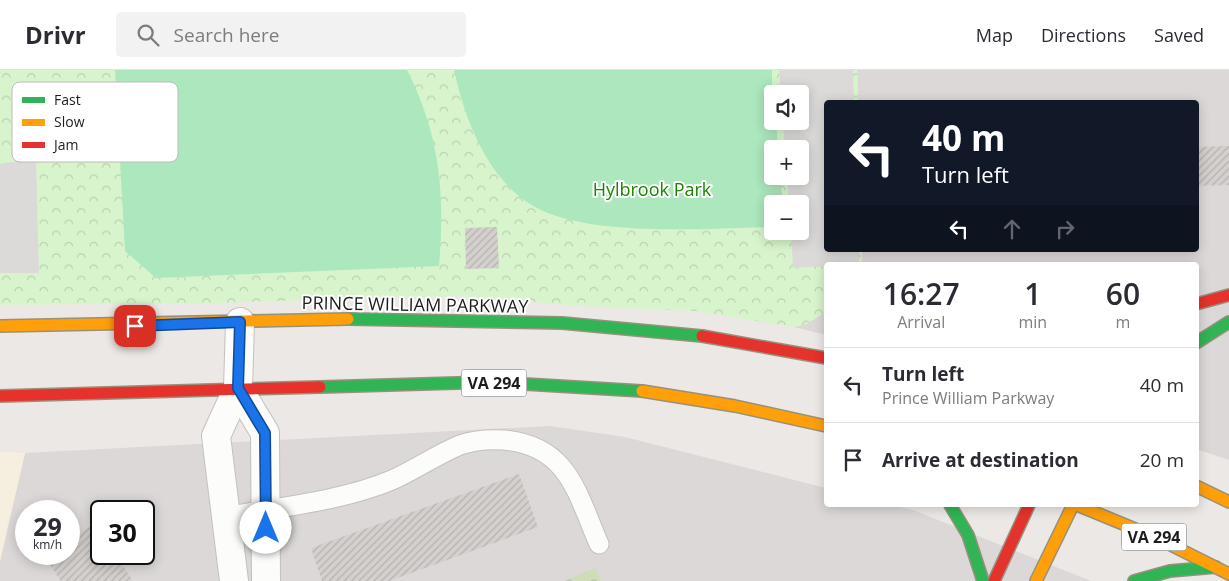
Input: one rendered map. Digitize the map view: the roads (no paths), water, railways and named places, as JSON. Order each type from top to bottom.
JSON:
[{"type":"main road","points":[[1199,303],[1229,295]]},
{"type":"main road","name":"PRINCE WILLIAM PARKWAY","points":[[0,326],[118,326],[240,322],[467,320],[626,328],[749,342],[824,358]]},
{"type":"main road","points":[[1199,340],[1229,322]]},
{"type":"main road","name":"VA 294","points":[[0,396],[491,382],[554,384],[642,391],[747,408],[824,426]]},
{"type":"main road","points":[[790,418],[824,435]]},
{"type":"main road","points":[[1199,487],[1229,502]]},
{"type":"main road","points":[[951,507],[968,535],[983,581]]},
{"type":"main road","points":[[994,581],[1028,507]]},
{"type":"main road","points":[[1036,581],[1072,507]]},
{"type":"main road","name":"VA 294","points":[[1083,507],[1157,538],[1229,574]]},
{"type":"main road","points":[[1134,581],[1170,571],[1216,567]]},
{"type":"street","points":[[234,581],[216,436],[238,388],[240,322]]},
{"type":"street","points":[[238,388],[265,433],[266,581]]},
{"type":"lane","points":[[225,517],[337,496],[392,480],[443,453],[474,441],[514,441],[538,448],[555,458],[567,473],[599,544]]},
{"type":"park label","name":"Hylbrook Park","points":[[652,190]]}]
